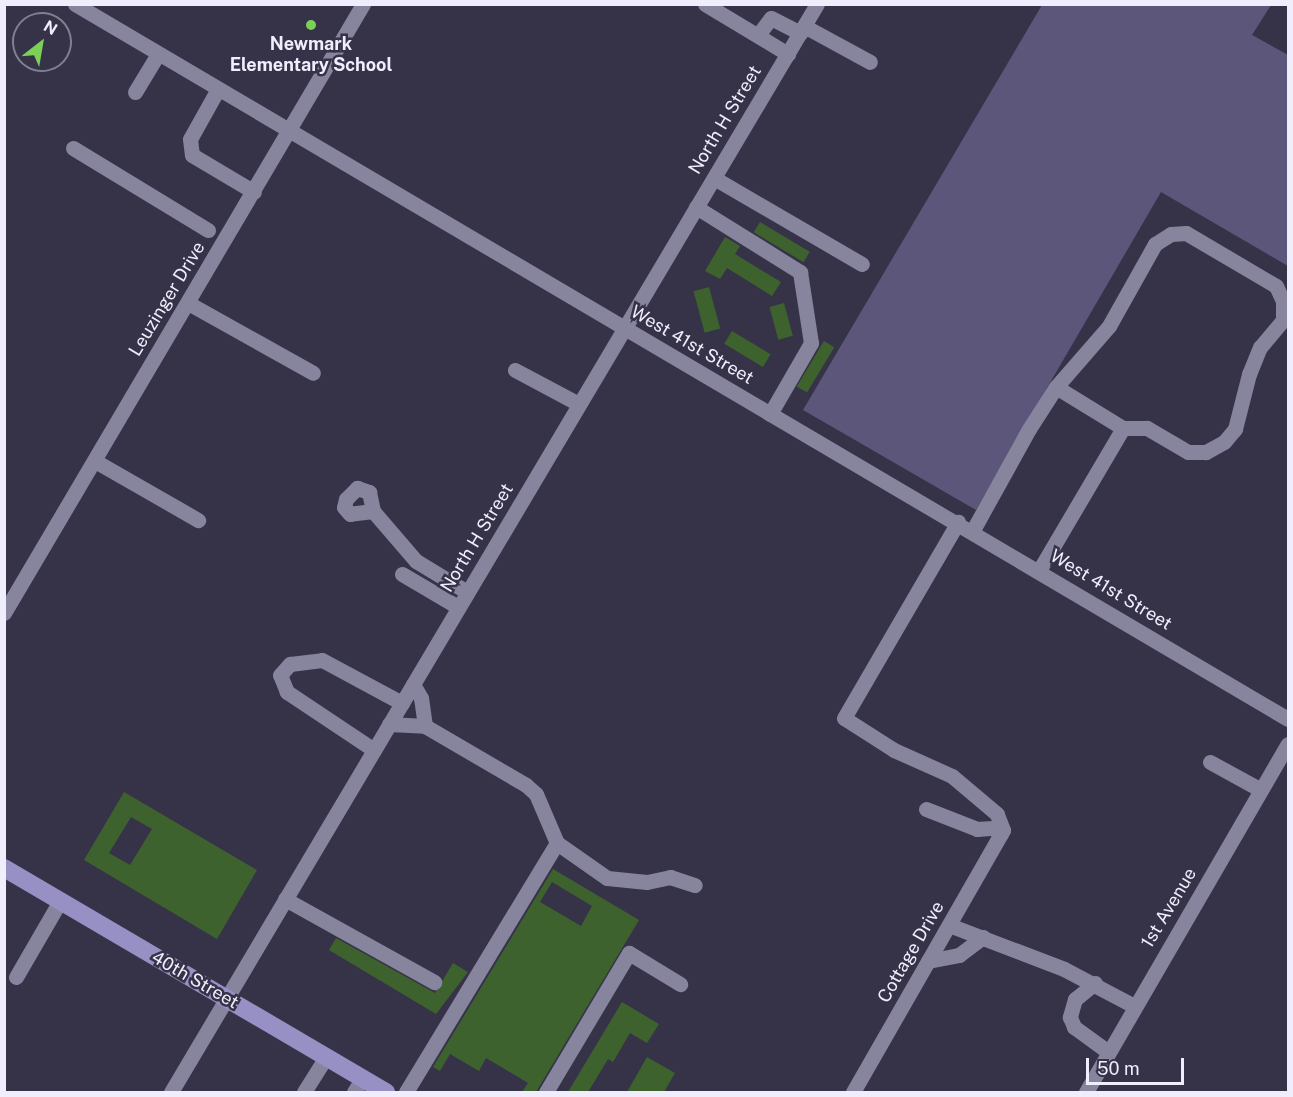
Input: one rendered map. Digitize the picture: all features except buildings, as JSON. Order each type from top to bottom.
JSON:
[{"type":"main road","name":"40th Street","points":[[4,868],[326,1057],[358,1085],[386,1092]]},
{"type":"street","name":"West 41st Street","points":[[75,4],[770,414],[1040,569],[1288,719]]},
{"type":"street","name":"Leuzinger Drive","points":[[4,613],[363,4]]},
{"type":"street","points":[[705,4],[788,54]]},
{"type":"street","name":"North H Street","points":[[174,1092],[285,899],[818,4]]},
{"type":"street","points":[[758,35],[771,18],[870,62]]},
{"type":"street","points":[[135,92],[158,54]]},
{"type":"street","points":[[218,89],[190,139],[192,155],[254,192]]},
{"type":"street","points":[[73,148],[208,230]]},
{"type":"street","points":[[714,178],[862,264]]},
{"type":"street","points":[[696,207],[800,272],[811,343],[770,414]]},
{"type":"street","points":[[222,246],[207,236],[208,230],[214,224],[230,231]]},
{"type":"street","points":[[973,530],[1056,387],[1110,326],[1155,244],[1170,234],[1186,233],[1276,286],[1283,301],[1283,320],[1260,347],[1249,374],[1235,429],[1224,442],[1206,452],[1188,452],[1147,428],[1123,428],[1056,387]]},
{"type":"street","points":[[188,303],[313,373]]},
{"type":"street","points":[[515,370],[579,404]]},
{"type":"street","points":[[1040,569],[1123,428]]},
{"type":"street","points":[[95,461],[198,520]]},
{"type":"street","points":[[373,511],[416,561],[467,592]]},
{"type":"street","points":[[958,522],[844,718],[873,739],[952,776],[997,813],[1002,832]]},
{"type":"street","points":[[402,574],[458,608]]},
{"type":"street","points":[[374,750],[287,692],[280,675],[290,664],[322,660],[402,703]]},
{"type":"street","points":[[413,684],[421,698],[425,726]]},
{"type":"street","points":[[389,724],[425,726],[526,785],[536,794],[557,843],[608,878],[647,882],[670,877],[695,885]]},
{"type":"street","name":"1st Avenue","points":[[1086,1092],[1107,1051],[1288,744]]},
{"type":"street","points":[[1210,762],[1261,790]]},
{"type":"street","points":[[926,809],[977,829],[993,828],[1002,832]]},
{"type":"street","name":"Cottage Drive","points":[[853,1092],[1002,832]]},
{"type":"street","points":[[406,1092],[557,843]]},
{"type":"street","points":[[285,899],[434,982]]},
{"type":"street","points":[[16,976],[60,901]]},
{"type":"street","points":[[949,925],[1095,983],[1134,1006]]},
{"type":"street","points":[[928,961],[959,955],[983,938]]},
{"type":"street","points":[[546,1092],[628,954],[680,984]]},
{"type":"street","points":[[1095,983],[1075,999],[1070,1017],[1074,1027],[1107,1051]]},
{"type":"street","points":[[306,1090],[326,1057]]},
{"type":"shaded area","points":[[1042,5],[1271,5],[1252,35],[1288,55],[1288,266],[1161,192],[976,510],[803,410]]},
{"type":"place","name":"Newmark Elementary School","points":[[311,25]]}]
